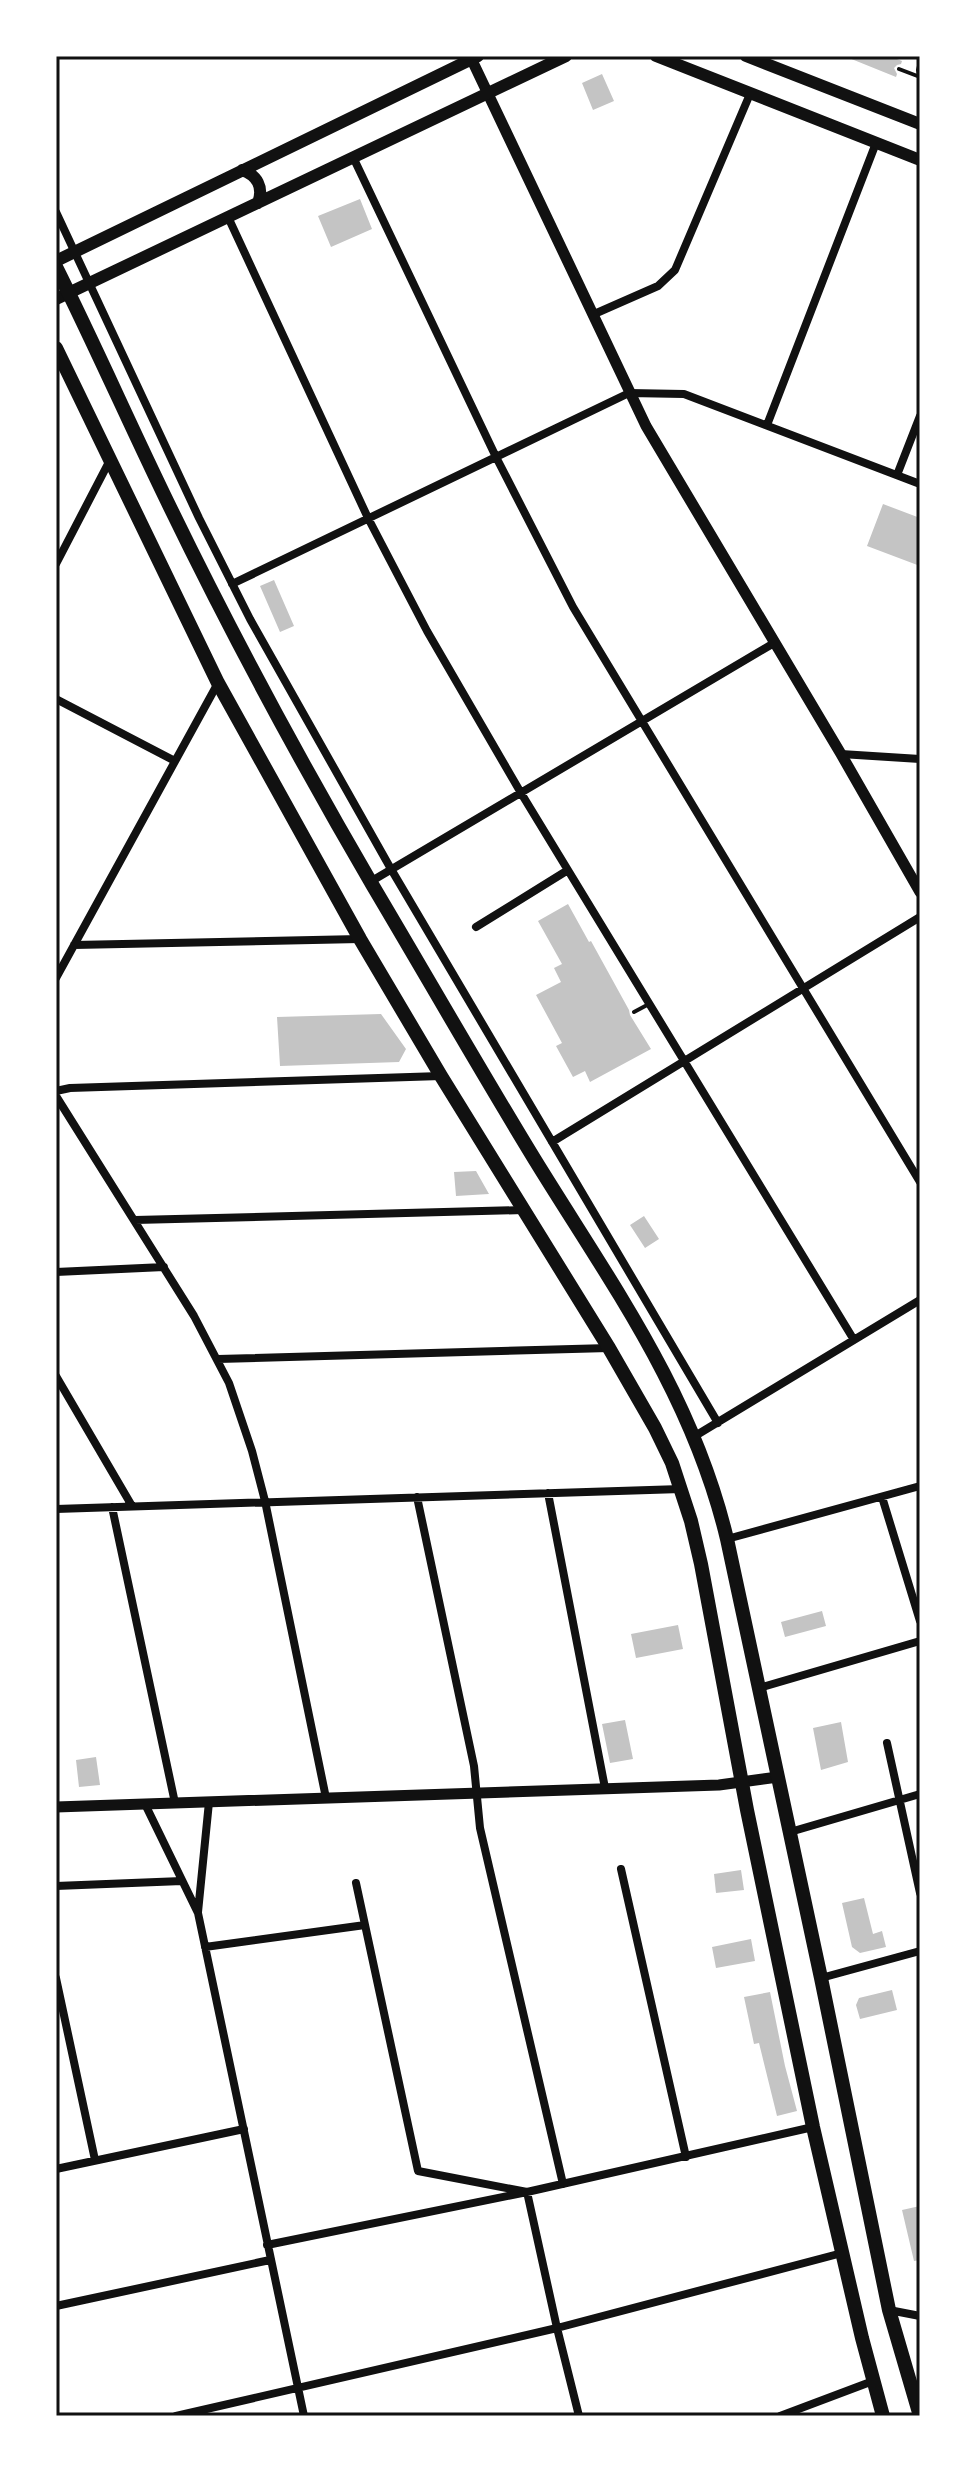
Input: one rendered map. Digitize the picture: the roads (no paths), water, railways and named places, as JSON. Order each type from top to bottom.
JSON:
[{"type":"main road","points":[[62,296],[566,56]]},
{"type":"main road","points":[[656,56],[920,160]]},
{"type":"main road","points":[[746,56],[920,124]]},
{"type":"main road","points":[[56,261],[473,57]]},
{"type":"main road","points":[[242,170],[258,181],[261,192],[258,203]]},
{"type":"main road","points":[[56,267],[62,296],[265,692],[370,882],[535,1160],[643,1334],[695,1436],[718,1501],[727,1539],[889,2310],[920,2416]]},
{"type":"main road","points":[[56,348],[218,683],[360,939],[655,1428],[681,1489],[701,1564],[813,2127],[883,2416]]},
{"type":"street","points":[[473,57],[487,93],[646,426],[920,892]]},
{"type":"street","points":[[592,315],[658,286],[675,270],[750,94]]},
{"type":"street","points":[[767,425],[876,143]]},
{"type":"street","points":[[353,157],[496,457],[567,595],[920,1182]]},
{"type":"street","points":[[56,212],[232,584],[391,869],[718,1423]]},
{"type":"street","points":[[228,217],[368,518],[427,631],[521,793],[854,1340]]},
{"type":"street","points":[[232,584],[629,393],[684,394],[920,484]]},
{"type":"street","points":[[897,475],[920,416]]},
{"type":"street","points":[[56,564],[110,460]]},
{"type":"street","points":[[370,882],[774,643]]},
{"type":"street","points":[[56,978],[218,683]]},
{"type":"street","points":[[56,699],[175,761]]},
{"type":"street","points":[[841,754],[920,759]]},
{"type":"street","points":[[476,927],[568,870]]},
{"type":"street","points":[[552,1142],[920,917]]},
{"type":"street","points":[[74,945],[360,939]]},
{"type":"street","points":[[326,1798],[265,1501],[238,1407],[218,1359],[56,1093],[85,1087],[441,1076]]},
{"type":"street","points":[[135,1220],[524,1210]]},
{"type":"street","points":[[56,1272],[164,1267]]},
{"type":"street","points":[[695,1436],[920,1300]]},
{"type":"street","points":[[218,1359],[609,1348]]},
{"type":"street","points":[[56,1376],[132,1506]]},
{"type":"street","points":[[727,1539],[920,1486]]},
{"type":"street","points":[[56,1509],[681,1489]]},
{"type":"street","points":[[548,1493],[605,1788]]},
{"type":"street","points":[[417,1497],[474,1766],[480,1828],[563,2184]]},
{"type":"street","points":[[882,1497],[920,1621]]},
{"type":"street","points":[[112,1507],[175,1803]]},
{"type":"street","points":[[759,1688],[920,1641]]},
{"type":"street","points":[[887,1743],[920,1893]]},
{"type":"street","points":[[56,1807],[605,1788],[742,1782],[778,1777]]},
{"type":"street","points":[[790,1832],[920,1794]]},
{"type":"street","points":[[198,1913],[209,1802]]},
{"type":"street","points":[[145,1804],[198,1913],[304,2416]]},
{"type":"street","points":[[621,1869],[686,2157]]},
{"type":"street","points":[[56,1886],[182,1881]]},
{"type":"street","points":[[356,1883],[418,2171],[527,2192]]},
{"type":"street","points":[[205,1947],[365,1925]]},
{"type":"street","points":[[821,1978],[920,1951]]},
{"type":"street","points":[[56,1978],[95,2160]]},
{"type":"street","points":[[267,2245],[527,2192],[813,2127]]},
{"type":"street","points":[[56,2169],[244,2129]]},
{"type":"street","points":[[527,2192],[579,2416]]},
{"type":"street","points":[[176,2416],[557,2328],[842,2253]]},
{"type":"street","points":[[56,2306],[270,2260]]},
{"type":"street","points":[[889,2310],[920,2316]]},
{"type":"street","points":[[780,2416],[873,2381]]},
{"type":"lane","points":[[899,69],[919,79],[920,62]]},
{"type":"lane","points":[[634,1012],[649,1004]]}]
